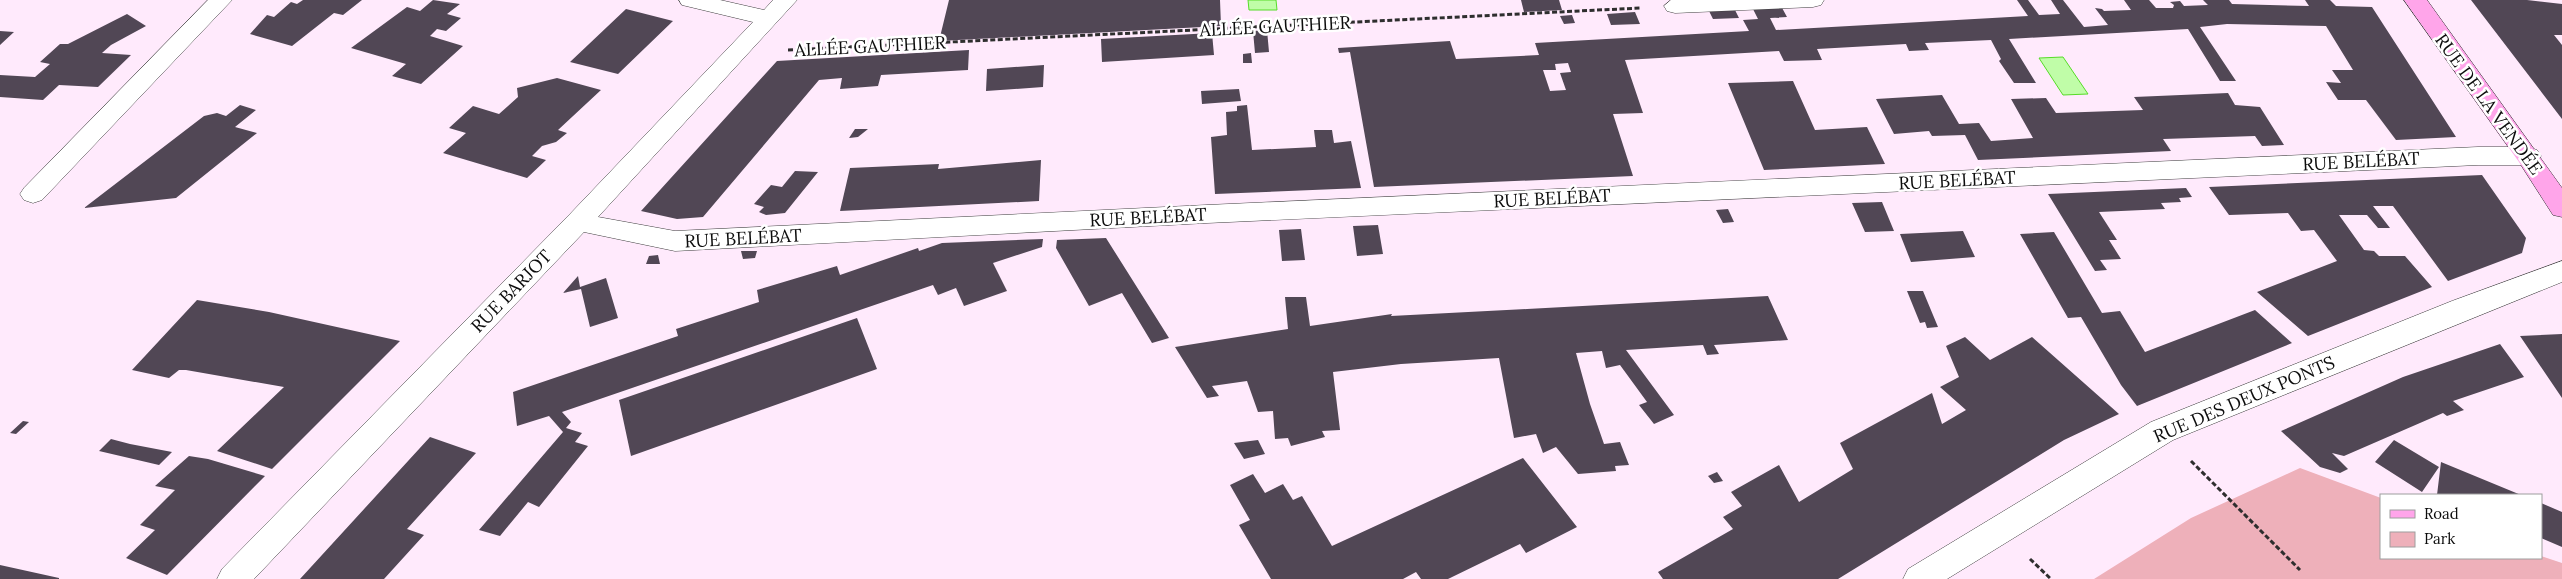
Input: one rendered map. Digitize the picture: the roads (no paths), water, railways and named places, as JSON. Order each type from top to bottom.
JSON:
[{"type":"main road","name":"RUE DE LA VENDÉE","points":[[2415,0],[2528,156],[2562,208]]},
{"type":"street","points":[[33,194],[221,0]]},
{"type":"street","points":[[690,0],[777,9]]},
{"type":"street","points":[[1675,6],[1813,0]]},
{"type":"street","name":"RUE BARJOT","points":[[233,579],[579,221],[777,9]]},
{"type":"street","name":"RUE BELÉBAT","points":[[579,221],[602,228],[675,241],[1237,213],[2478,156],[2528,156]]},
{"type":"street","name":"RUE DES DEUX PONTS","points":[[1919,579],[2162,432],[2462,309],[2562,272]]}]
